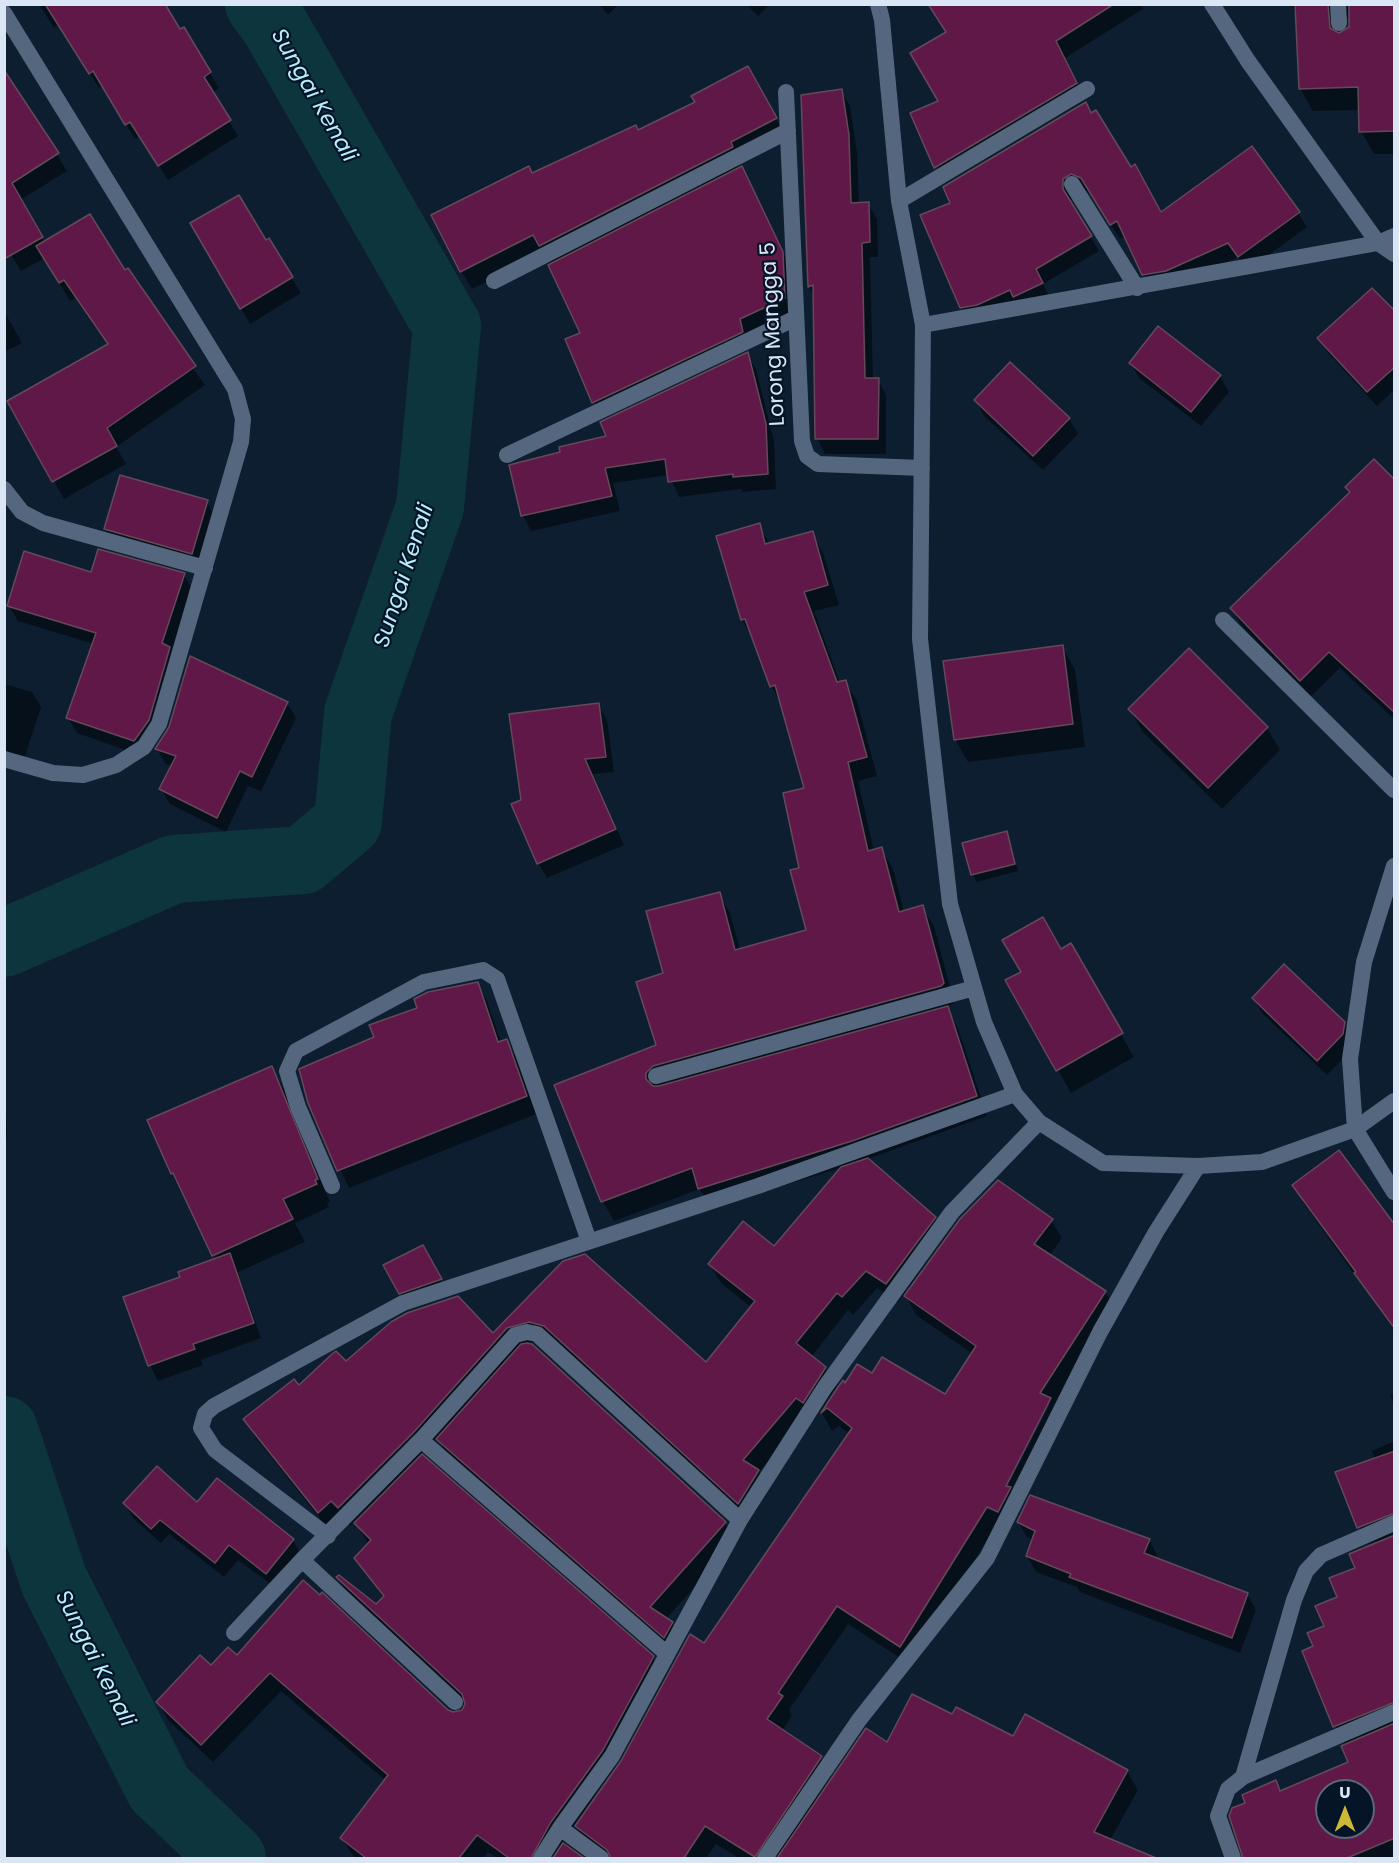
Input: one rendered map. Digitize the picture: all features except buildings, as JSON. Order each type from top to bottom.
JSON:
[{"type":"street","points":[[878,4],[882,20],[899,201],[923,325],[920,639],[950,904],[984,1022],[1015,1094],[1039,1122],[1103,1163],[1198,1166],[1262,1162],[1355,1129],[1395,1101]]},
{"type":"street","points":[[1212,4],[1248,61],[1378,243],[1395,254]]},
{"type":"street","points":[[1338,4],[1339,23]]},
{"type":"street","points":[[4,13],[12,41],[235,389],[243,419],[241,442],[159,724],[144,747],[116,765],[83,775],[53,773],[4,759]]},
{"type":"street","points":[[899,201],[1087,89]]},
{"type":"street","name":"Lorong Mangga 5","points":[[786,92],[802,441],[807,456],[818,464],[922,468]]},
{"type":"street","points":[[494,281],[788,131]]},
{"type":"street","points":[[1072,184],[1137,288]]},
{"type":"street","points":[[923,325],[1378,243],[1395,236]]},
{"type":"street","points":[[507,455],[796,318]]},
{"type":"street","points":[[4,489],[22,512],[43,523],[205,568]]},
{"type":"street","points":[[1223,620],[1395,790]]},
{"type":"street","points":[[1395,866],[1362,973],[1350,1059],[1355,1129],[1395,1191]]},
{"type":"street","points":[[332,1186],[298,1107],[287,1071],[296,1051],[424,982],[483,970],[497,979],[589,1241]]},
{"type":"street","points":[[656,1076],[974,988]]},
{"type":"street","points":[[328,1536],[215,1450],[201,1428],[205,1414],[403,1303],[758,1186],[1015,1094]]},
{"type":"street","points":[[541,1858],[612,1756],[649,1692],[666,1653],[740,1520],[825,1387],[952,1212],[1039,1122]]},
{"type":"street","points":[[765,1858],[859,1720],[987,1558],[1100,1332],[1156,1232],[1198,1166]]},
{"type":"street","points":[[234,1634],[302,1560],[421,1440],[515,1335],[527,1332],[537,1334],[740,1520]]},
{"type":"street","points":[[421,1440],[666,1653]]},
{"type":"street","points":[[1243,1777],[1294,1600],[1306,1571],[1321,1555],[1395,1523]]},
{"type":"street","points":[[302,1560],[455,1702]]},
{"type":"street","points":[[1233,1858],[1218,1816],[1228,1789],[1243,1777],[1395,1712]]},
{"type":"street","points":[[560,1828],[601,1858]]},
{"type":"waterway","name":"Sungai Kenali","points":[[4,943],[174,869],[303,860],[348,822],[358,713],[430,507],[447,326],[275,26],[259,4]]},
{"type":"waterway","name":"Sungai Kenali","points":[[4,1430],[54,1581],[159,1788],[232,1858]]}]
